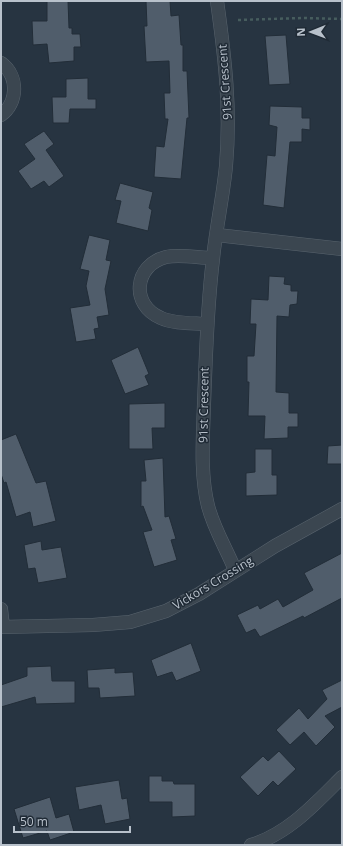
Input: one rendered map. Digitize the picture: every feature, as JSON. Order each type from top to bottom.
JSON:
[{"type":"street","name":"91st Crescent","points":[[217,1],[226,63],[229,116],[226,167],[213,258],[207,324],[203,433],[204,477],[208,505],[215,529],[236,570]]},
{"type":"street","points":[[1,64],[6,67],[13,82],[15,96],[10,107],[1,115]]},
{"type":"street","points":[[217,235],[342,249]]},
{"type":"street","points":[[207,324],[161,318],[149,309],[142,301],[139,286],[144,272],[154,262],[167,257],[213,258]]},
{"type":"street","name":"Vickors Crossing","points":[[2,627],[93,625],[130,622],[166,612],[199,594],[236,570],[342,508]]},
{"type":"street","points":[[1,609],[2,627]]},
{"type":"street","points":[[251,845],[261,842],[284,830],[302,816],[342,777]]},
{"type":"path","points":[[238,20],[302,18],[342,19]]},
{"type":"building","points":[[47,1],[68,1],[69,28],[72,28],[72,34],[80,34],[81,47],[74,47],[74,61],[49,63],[47,44],[33,45],[32,21],[47,21]]},
{"type":"building","points":[[146,1],[170,1],[171,16],[179,15],[181,45],[183,45],[183,71],[187,71],[189,118],[187,118],[181,179],[154,177],[156,146],[164,147],[168,119],[165,119],[164,93],[170,93],[169,61],[146,62],[144,26],[147,26]]},
{"type":"building","points":[[286,35],[290,84],[269,85],[265,36]]},
{"type":"building","points":[[88,78],[88,99],[96,99],[96,109],[70,109],[69,123],[53,123],[52,97],[66,97],[66,79]]},
{"type":"building","points":[[270,106],[302,107],[302,118],[310,118],[310,130],[302,129],[302,142],[290,142],[284,208],[263,205],[267,155],[275,156],[277,127],[269,125]]},
{"type":"building","points":[[44,131],[54,144],[46,150],[64,176],[49,187],[44,181],[31,189],[18,171],[35,159],[24,144]]},
{"type":"building","points":[[120,183],[153,192],[149,208],[152,210],[148,231],[116,223],[121,201],[115,200]]},
{"type":"building","points":[[89,235],[110,240],[106,260],[111,261],[105,289],[109,315],[97,317],[99,328],[94,329],[96,339],[76,342],[70,308],[90,305],[86,286],[89,271],[80,269]]},
{"type":"building","points":[[269,276],[285,277],[284,284],[291,285],[291,291],[298,291],[297,304],[290,305],[289,317],[277,316],[276,392],[289,393],[289,413],[298,413],[298,427],[288,427],[288,438],[264,439],[265,416],[248,416],[249,382],[247,382],[247,356],[254,356],[256,324],[250,324],[251,299],[268,300]]},
{"type":"building","points":[[138,347],[149,374],[145,376],[149,385],[125,394],[111,360]]},
{"type":"building","points":[[165,403],[165,428],[152,428],[153,449],[129,449],[129,404]]},
{"type":"building","points":[[16,434],[36,483],[46,481],[56,521],[33,527],[30,512],[16,517],[6,482],[4,483],[1,474],[1,440]]},
{"type":"building","points":[[342,445],[342,464],[327,464],[328,446]]},
{"type":"building","points":[[255,449],[272,449],[272,475],[277,475],[277,495],[246,496],[246,473],[255,472]]},
{"type":"building","points":[[163,458],[165,517],[169,516],[176,539],[171,540],[177,560],[154,567],[143,532],[152,530],[143,506],[141,507],[141,481],[146,481],[144,460]]},
{"type":"building","points":[[41,541],[42,550],[61,547],[67,578],[38,583],[35,568],[28,569],[24,545]]},
{"type":"building","points":[[342,553],[342,598],[304,618],[303,616],[260,637],[255,629],[246,633],[237,615],[258,605],[260,609],[278,599],[283,607],[313,590],[304,573]]},
{"type":"building","points":[[191,643],[201,671],[176,681],[172,672],[157,677],[151,660]]},
{"type":"building","points":[[51,666],[52,681],[75,681],[75,703],[36,704],[35,697],[1,707],[1,685],[27,676],[27,667]]},
{"type":"building","points":[[115,668],[115,673],[133,672],[135,696],[100,698],[99,688],[88,688],[87,670]]},
{"type":"building","points":[[342,680],[342,707],[325,716],[335,727],[316,746],[304,732],[290,745],[276,730],[299,708],[308,719],[327,699],[322,690]]},
{"type":"building","points":[[279,751],[296,769],[278,786],[273,781],[258,796],[240,777],[263,756],[268,761]]},
{"type":"building","points":[[149,776],[162,776],[162,781],[173,781],[174,784],[195,784],[195,816],[172,817],[172,802],[149,802]]},
{"type":"building","points":[[119,780],[122,799],[127,798],[130,819],[105,824],[101,805],[79,810],[75,787]]},
{"type":"building","points":[[50,797],[56,818],[69,814],[74,832],[50,840],[47,831],[23,838],[14,809]]}]
